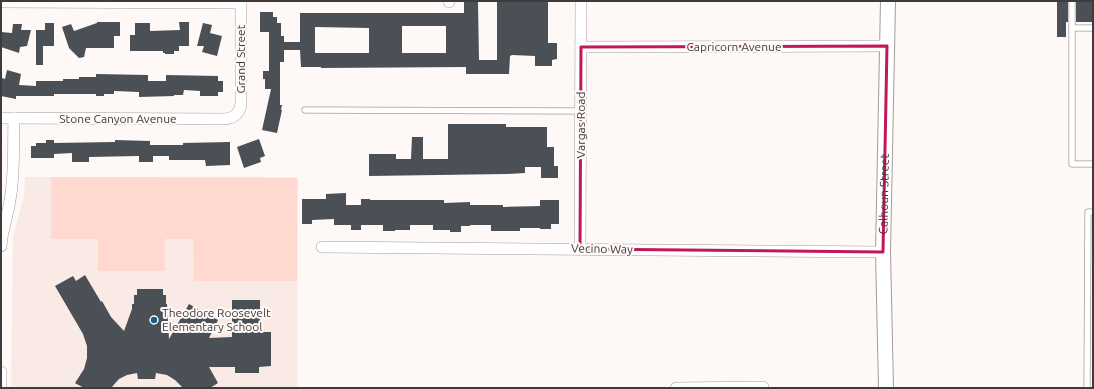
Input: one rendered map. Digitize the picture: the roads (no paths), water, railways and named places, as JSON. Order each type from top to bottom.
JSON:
[{"type":"street","name":"Vargas Road","points":[[580,249],[581,1]]},
{"type":"street","name":"Calhoun Street","points":[[886,388],[883,252],[888,1]]},
{"type":"street","points":[[1,2],[241,2]]},
{"type":"street","name":"Grand Street","points":[[235,116],[241,105],[241,2]]},
{"type":"street","name":"Capricorn Avenue","points":[[581,48],[887,46]]},
{"type":"street","name":"Stone Canyon Avenue","points":[[1,118],[225,119],[235,116]]},
{"type":"street","points":[[1,246],[12,184],[14,118]]},
{"type":"street","name":"Vecino Way","points":[[322,247],[883,252]]},
{"type":"street","points":[[1,372],[1,388]]},
{"type":"street","points":[[676,388],[763,387]]},
{"type":"lane","points":[[1072,1],[1072,164],[1093,164]]},
{"type":"lane","points":[[1072,28],[1093,28]]},
{"type":"lane","points":[[305,110],[581,111]]},
{"type":"lane","points":[[1087,388],[1088,212],[1093,212]]},
{"type":"place","name":"Theodore Roosevelt Elementary School","points":[[154,320]]}]
